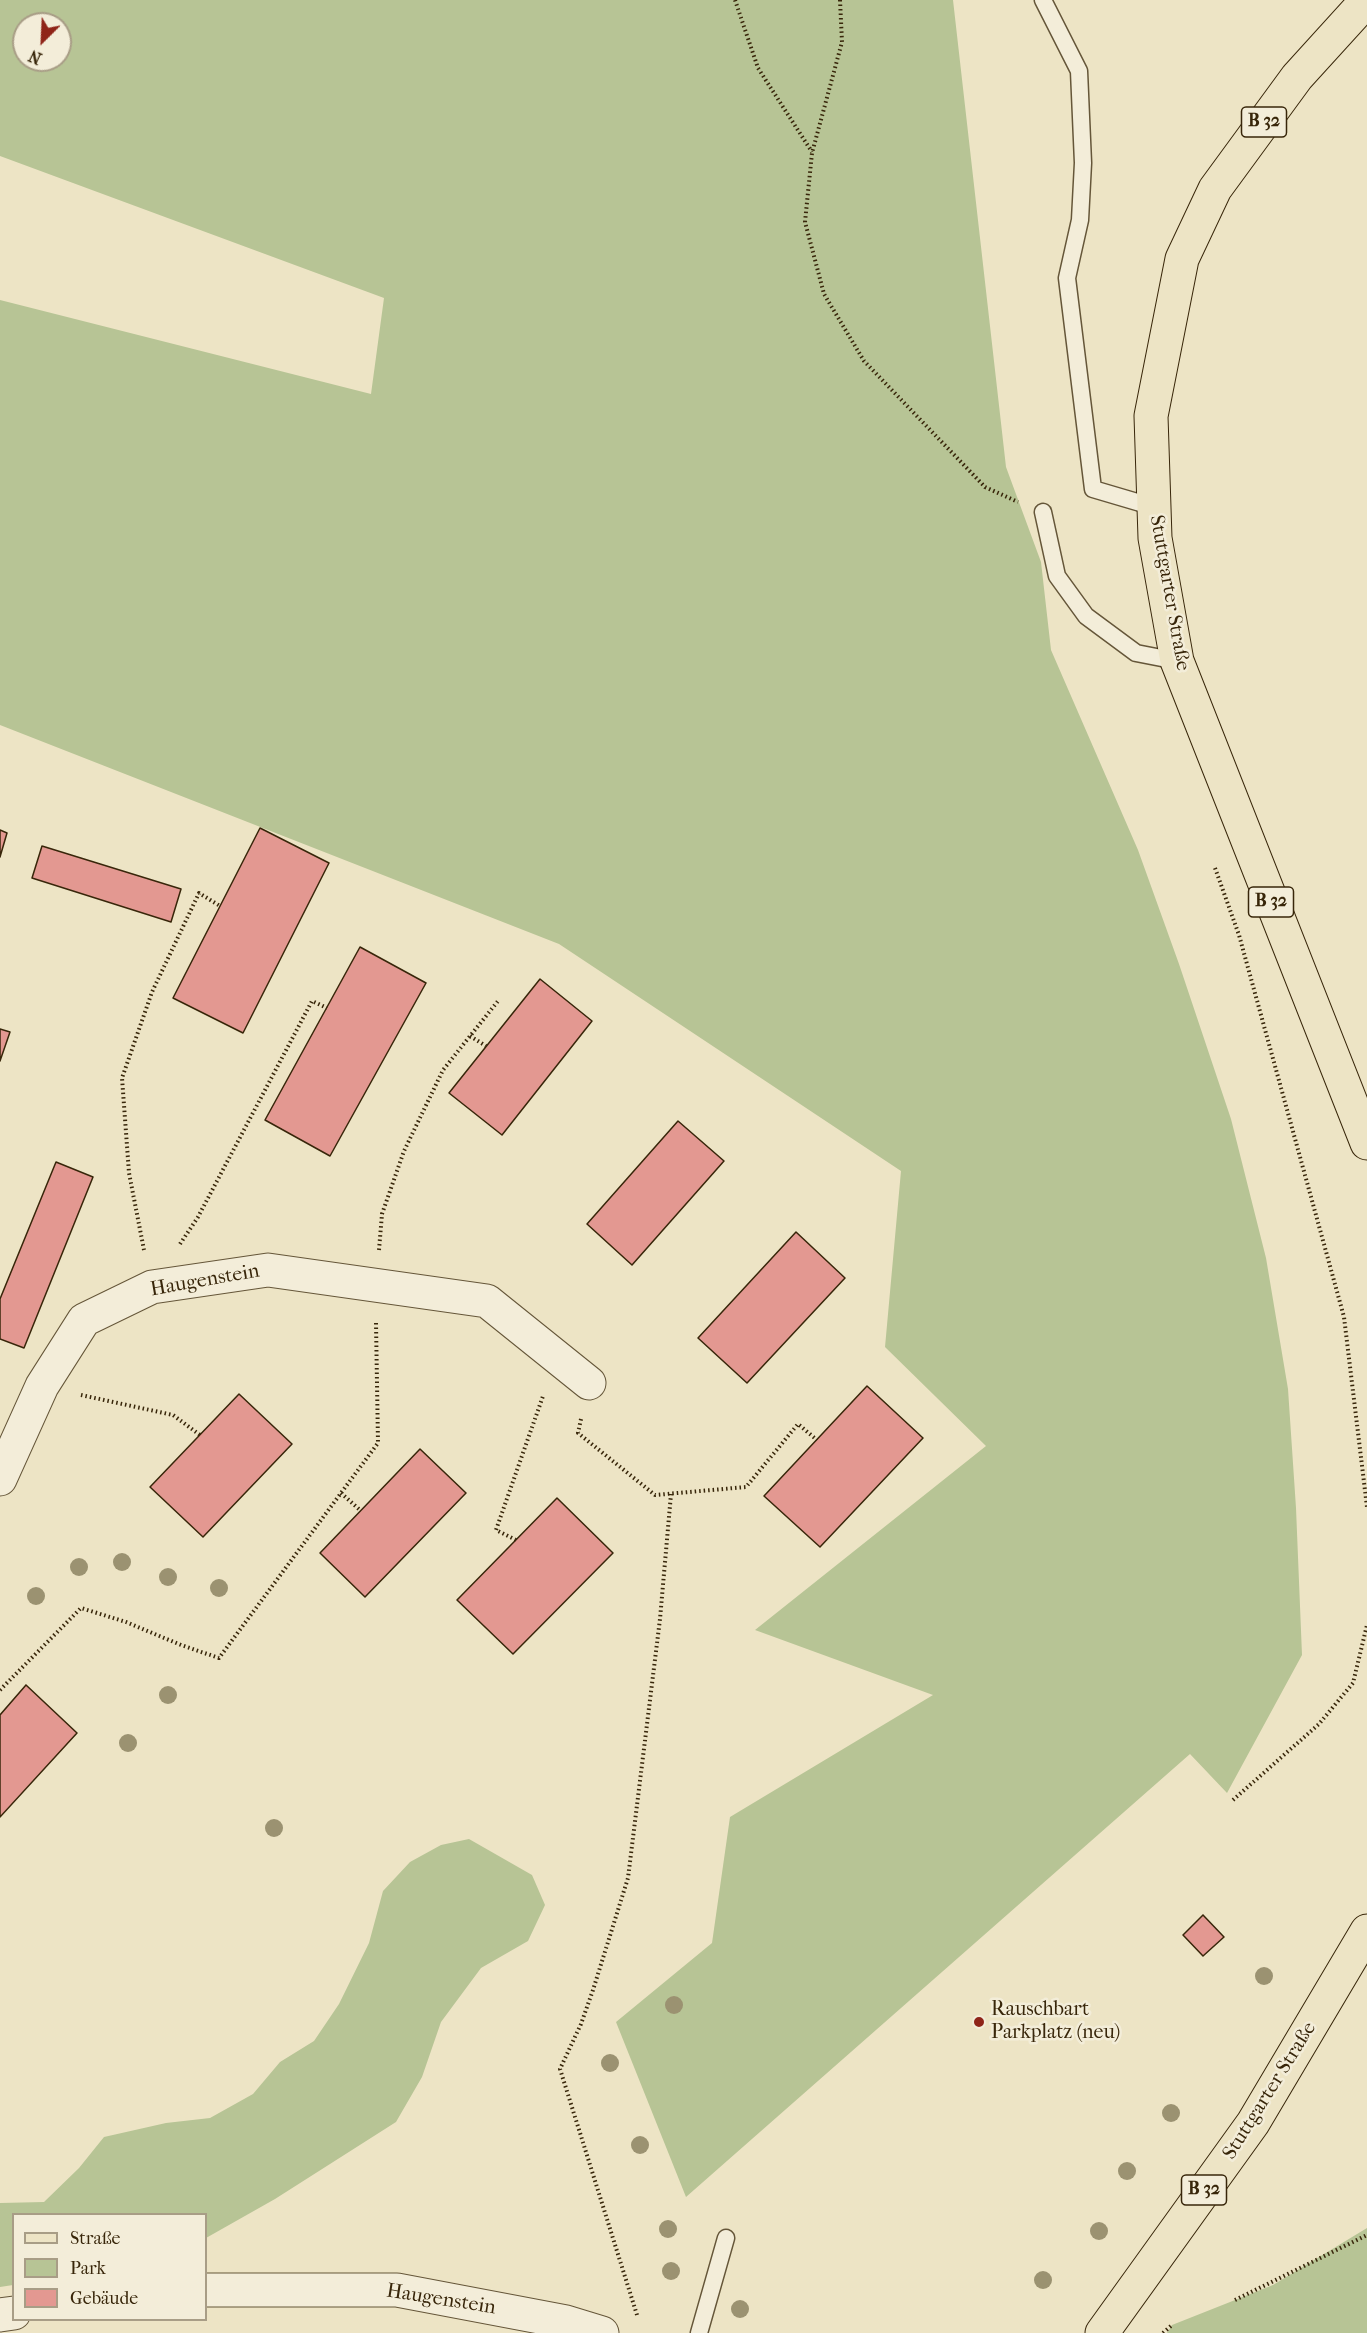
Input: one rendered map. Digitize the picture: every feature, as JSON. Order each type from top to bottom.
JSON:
[{"type":"main road","name":"Stuttgarter Straße","points":[[1367,0],[1297,78],[1215,189],[1182,259],[1151,416],[1155,538],[1177,661],[1300,978],[1367,1143]]},
{"type":"main road","name":"Stuttgarter Straße","points":[[1102,2333],[1253,2123],[1367,1931]]},
{"type":"street","name":"Haugenstein","points":[[0,1479],[42,1386],[84,1320],[152,1287],[268,1270],[487,1301],[589,1383]]},
{"type":"street","name":"Haugenstein","points":[[207,2290],[397,2290],[566,2322],[602,2333]]},
{"type":"lane","points":[[1043,0],[1079,71],[1083,163],[1080,208],[1067,278],[1093,489],[1154,507]]},
{"type":"lane","points":[[1043,512],[1057,576],[1086,616],[1136,653],[1177,661]]},
{"type":"lane","points":[[699,2333],[726,2238]]},
{"type":"path","points":[[735,0],[758,68],[812,153]]},
{"type":"path","points":[[840,0],[842,42],[812,153],[805,222],[824,294],[864,361],[985,487],[1043,512]]},
{"type":"path","points":[[1212,859],[1239,935],[1344,1317],[1367,1507]]},
{"type":"path","points":[[152,1287],[129,1173],[122,1078],[152,992],[199,893],[220,906]]},
{"type":"path","points":[[152,1287],[198,1217],[312,1001],[327,1008]]},
{"type":"path","points":[[0,1690],[81,1608],[126,1622],[219,1658],[378,1443],[376,1285],[382,1214],[404,1151],[443,1070],[498,1001]]},
{"type":"path","points":[[470,1036],[486,1047]]},
{"type":"path","points":[[589,1383],[578,1433],[655,1495],[746,1487],[798,1424],[817,1440]]},
{"type":"path","points":[[42,1386],[173,1414],[200,1436]]},
{"type":"path","points":[[516,1540],[496,1530],[535,1418]]},
{"type":"path","points":[[341,1493],[361,1511]]},
{"type":"path","points":[[639,2322],[560,2069],[581,2024],[628,1878],[660,1619],[671,1494]]},
{"type":"path","points":[[1233,1800],[1319,1724],[1353,1683],[1367,1625]]},
{"type":"path","points":[[1235,2300],[1367,2235]]},
{"type":"path","points":[[1163,2333],[1172,2325]]},
{"type":"green space","points":[[0,0],[953,0],[1006,467],[1041,562],[1051,650],[1138,850],[1231,1119],[1266,1258],[1288,1389],[1302,1655],[1227,1793],[1190,1754],[686,2197],[616,2022],[712,1943],[730,1817],[933,1695],[755,1630],[986,1446],[885,1347],[901,1171],[559,944],[0,725],[0,300],[371,394],[384,298],[0,156]]},
{"type":"green space","points":[[469,1839],[532,1875],[545,1905],[528,1941],[481,1968],[441,2022],[422,2077],[396,2122],[275,2199],[207,2237],[207,2213],[12,2213],[12,2285],[0,2287],[0,2203],[44,2202],[79,2168],[104,2137],[166,2123],[210,2118],[253,2094],[280,2062],[314,2041],[339,2004],[369,1943],[383,1891],[410,1862],[441,1845]]},
{"type":"green space","points":[[1367,2228],[1367,2333],[1167,2333],[1172,2325],[1273,2285]]},
{"type":"building","points":[[260,828],[329,863],[243,1033],[173,998]]},
{"type":"building","points":[[0,830],[7,833],[0,857]]},
{"type":"building","points":[[42,846],[181,889],[171,922],[32,878]]},
{"type":"building","points":[[360,947],[426,983],[330,1156],[265,1120]]},
{"type":"building","points":[[540,979],[592,1021],[502,1135],[449,1093]]},
{"type":"building","points":[[0,1029],[10,1032],[0,1061]]},
{"type":"building","points":[[678,1121],[724,1161],[632,1265],[587,1224]]},
{"type":"building","points":[[56,1162],[93,1177],[24,1348],[0,1339],[0,1299]]},
{"type":"building","points":[[796,1232],[845,1278],[747,1383],[698,1338]]},
{"type":"building","points":[[867,1386],[923,1438],[820,1547],[764,1496]]},
{"type":"building","points":[[239,1394],[292,1444],[203,1537],[150,1487]]},
{"type":"building","points":[[420,1449],[466,1493],[365,1597],[320,1553]]},
{"type":"building","points":[[557,1498],[613,1553],[513,1654],[457,1600]]},
{"type":"building","points":[[26,1685],[77,1733],[0,1817],[0,1715]]},
{"type":"building","points":[[1203,1915],[1224,1937],[1203,1956],[1183,1935]]},
{"type":"place","name":"Rauschbart Parkplatz (neu)","points":[[979,2022]]}]
